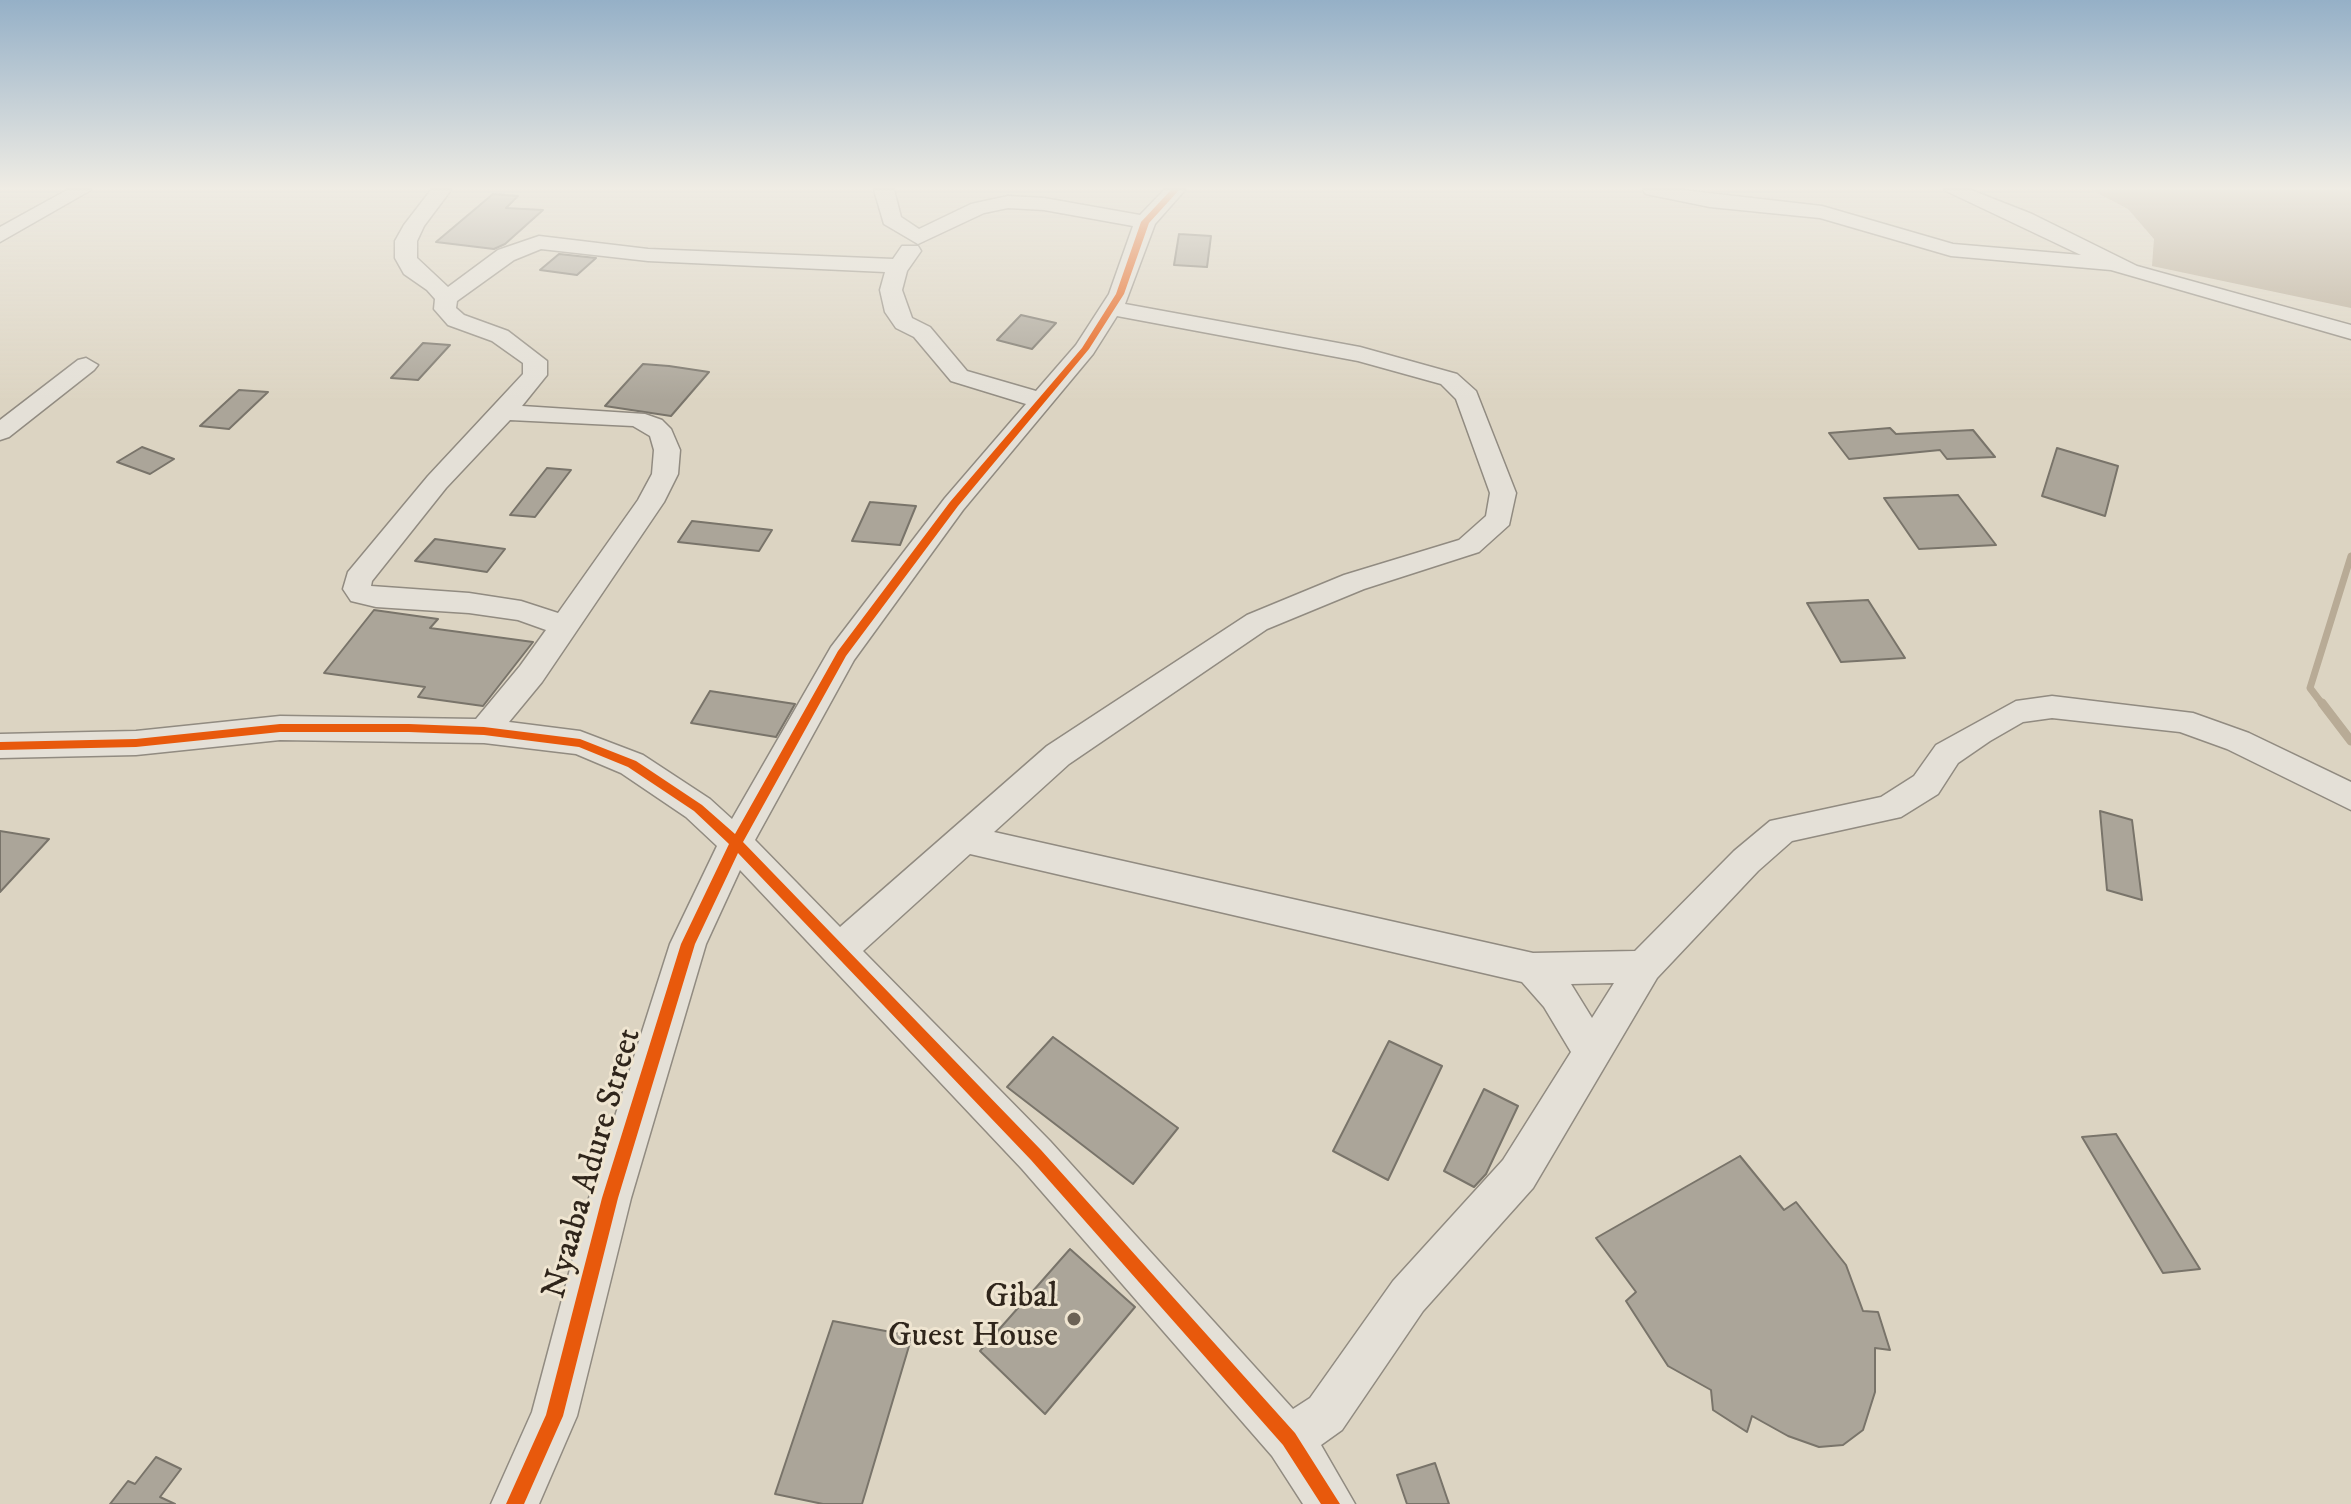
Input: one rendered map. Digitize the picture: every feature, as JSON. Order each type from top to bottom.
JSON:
[{"type":"street","points":[[407,260],[412,269],[435,285],[446,299],[445,309],[456,320],[500,336],[535,361],[535,375],[437,482],[358,579],[357,589],[361,594],[376,597],[521,611],[563,625]]},
{"type":"street","points":[[446,299],[499,260]]},
{"type":"street","points":[[767,260],[900,266]]},
{"type":"street","points":[[904,260],[891,290],[896,312],[904,323],[922,332],[959,376],[1040,400]]},
{"type":"street","name":"Nyaaba Adure Street","points":[[515,1504],[554,1416],[610,1198],[688,944],[736,843],[842,654],[954,504],[1085,349],[1120,294],[1132,260]]},
{"type":"street","points":[[2070,260],[2115,264]]},
{"type":"street","points":[[2108,260],[2176,286],[2351,332]]},
{"type":"street","points":[[839,950],[1058,755],[1257,622],[1354,582],[1469,546],[1499,519],[1503,493],[1467,396],[1449,379],[1360,354],[1187,325],[1111,308]]},
{"type":"street","points":[[0,432],[86,365]]},
{"type":"street","points":[[484,731],[531,674],[651,502],[665,474],[667,450],[662,434],[653,425],[636,419],[504,412]]},
{"type":"street","points":[[1289,1439],[1326,1414],[1408,1296],[1518,1174],[1644,967],[1746,861],[1782,830],[1889,808],[1926,785],[1947,754],[2016,712],[2052,707],[2182,721],[2238,741],[2351,797]]},
{"type":"street","points":[[0,746],[136,743],[280,728],[484,731],[580,743],[632,764],[698,808],[736,843],[1036,1155],[1289,1439],[1331,1504]]},
{"type":"street","points":[[964,839],[1533,969],[1644,967]]},
{"type":"street","points":[[1533,969],[1557,995],[1592,1051]]},
{"type":"shaded area","points":[[2152,260],[2351,260],[2351,308],[2152,266]]},
{"type":"building","points":[[552,260],[594,260],[577,275],[540,270]]},
{"type":"building","points":[[1175,260],[1208,260],[1207,267],[1174,265]]},
{"type":"building","points":[[1021,315],[1056,323],[1032,349],[997,340]]},
{"type":"building","points":[[423,343],[450,345],[418,380],[391,378]]},
{"type":"building","points":[[643,364],[709,372],[671,416],[605,406]]},
{"type":"building","points":[[239,390],[268,392],[229,429],[200,426]]},
{"type":"building","points":[[1890,428],[1896,434],[1973,430],[1995,457],[1947,459],[1940,450],[1849,459],[1829,433]]},
{"type":"building","points":[[142,447],[174,459],[150,474],[117,462]]},
{"type":"building","points":[[2057,448],[2118,466],[2105,516],[2042,496]]},
{"type":"building","points":[[547,468],[571,470],[535,517],[510,515]]},
{"type":"building","points":[[1958,495],[1996,545],[1919,549],[1884,498]]},
{"type":"building","points":[[870,502],[916,506],[900,545],[852,541]]},
{"type":"building","points":[[692,521],[772,530],[759,551],[678,542]]},
{"type":"building","points":[[435,539],[505,549],[487,572],[415,561]]},
{"type":"building","points":[[1868,600],[1905,658],[1841,662],[1807,603]]},
{"type":"building","points":[[374,610],[438,619],[430,628],[533,642],[483,706],[418,697],[425,687],[324,673]]},
{"type":"building","points":[[710,691],[795,704],[776,737],[691,723]]},
{"type":"building","points":[[2100,811],[2132,820],[2142,900],[2107,890]]},
{"type":"building","points":[[0,831],[49,839],[0,892]]},
{"type":"building","points":[[1053,1037],[1178,1128],[1133,1184],[1007,1087]]},
{"type":"building","points":[[1389,1041],[1442,1066],[1388,1180],[1333,1151]]},
{"type":"building","points":[[1484,1089],[1518,1106],[1486,1174],[1474,1187],[1444,1171]]},
{"type":"building","points":[[2116,1134],[2200,1269],[2163,1273],[2082,1137]]},
{"type":"building","points":[[1740,1156],[1784,1210],[1796,1202],[1846,1265],[1863,1311],[1878,1312],[1890,1350],[1875,1348],[1875,1392],[1863,1430],[1843,1445],[1819,1447],[1788,1436],[1752,1416],[1747,1432],[1713,1410],[1711,1390],[1668,1366],[1626,1301],[1636,1292],[1596,1238]]},
{"type":"building","points":[[1070,1249],[1135,1307],[1045,1414],[980,1351]]},
{"type":"building","points":[[833,1321],[912,1336],[862,1504],[823,1504],[775,1494]]},
{"type":"building","points":[[156,1457],[181,1469],[160,1497],[175,1504],[110,1504],[128,1481],[135,1484]]},
{"type":"building","points":[[1435,1463],[1449,1504],[1407,1504],[1397,1475]]},
{"type":"waterway","points":[[2323,705],[2310,688],[2351,556]]},
{"type":"waterway","points":[[2322,703],[2351,741]]},
{"type":"cycle path","points":[[515,1504],[554,1416],[610,1198],[688,944],[736,843],[842,654],[954,504],[1085,349],[1120,294],[1132,260]]},
{"type":"cycle path","points":[[0,746],[136,743],[280,728],[409,728],[484,731],[580,743],[632,764],[698,808],[736,843],[1036,1155],[1289,1439],[1331,1504]]},
{"type":"place","name":"Gibal Guest House","points":[[1074,1319]]}]
